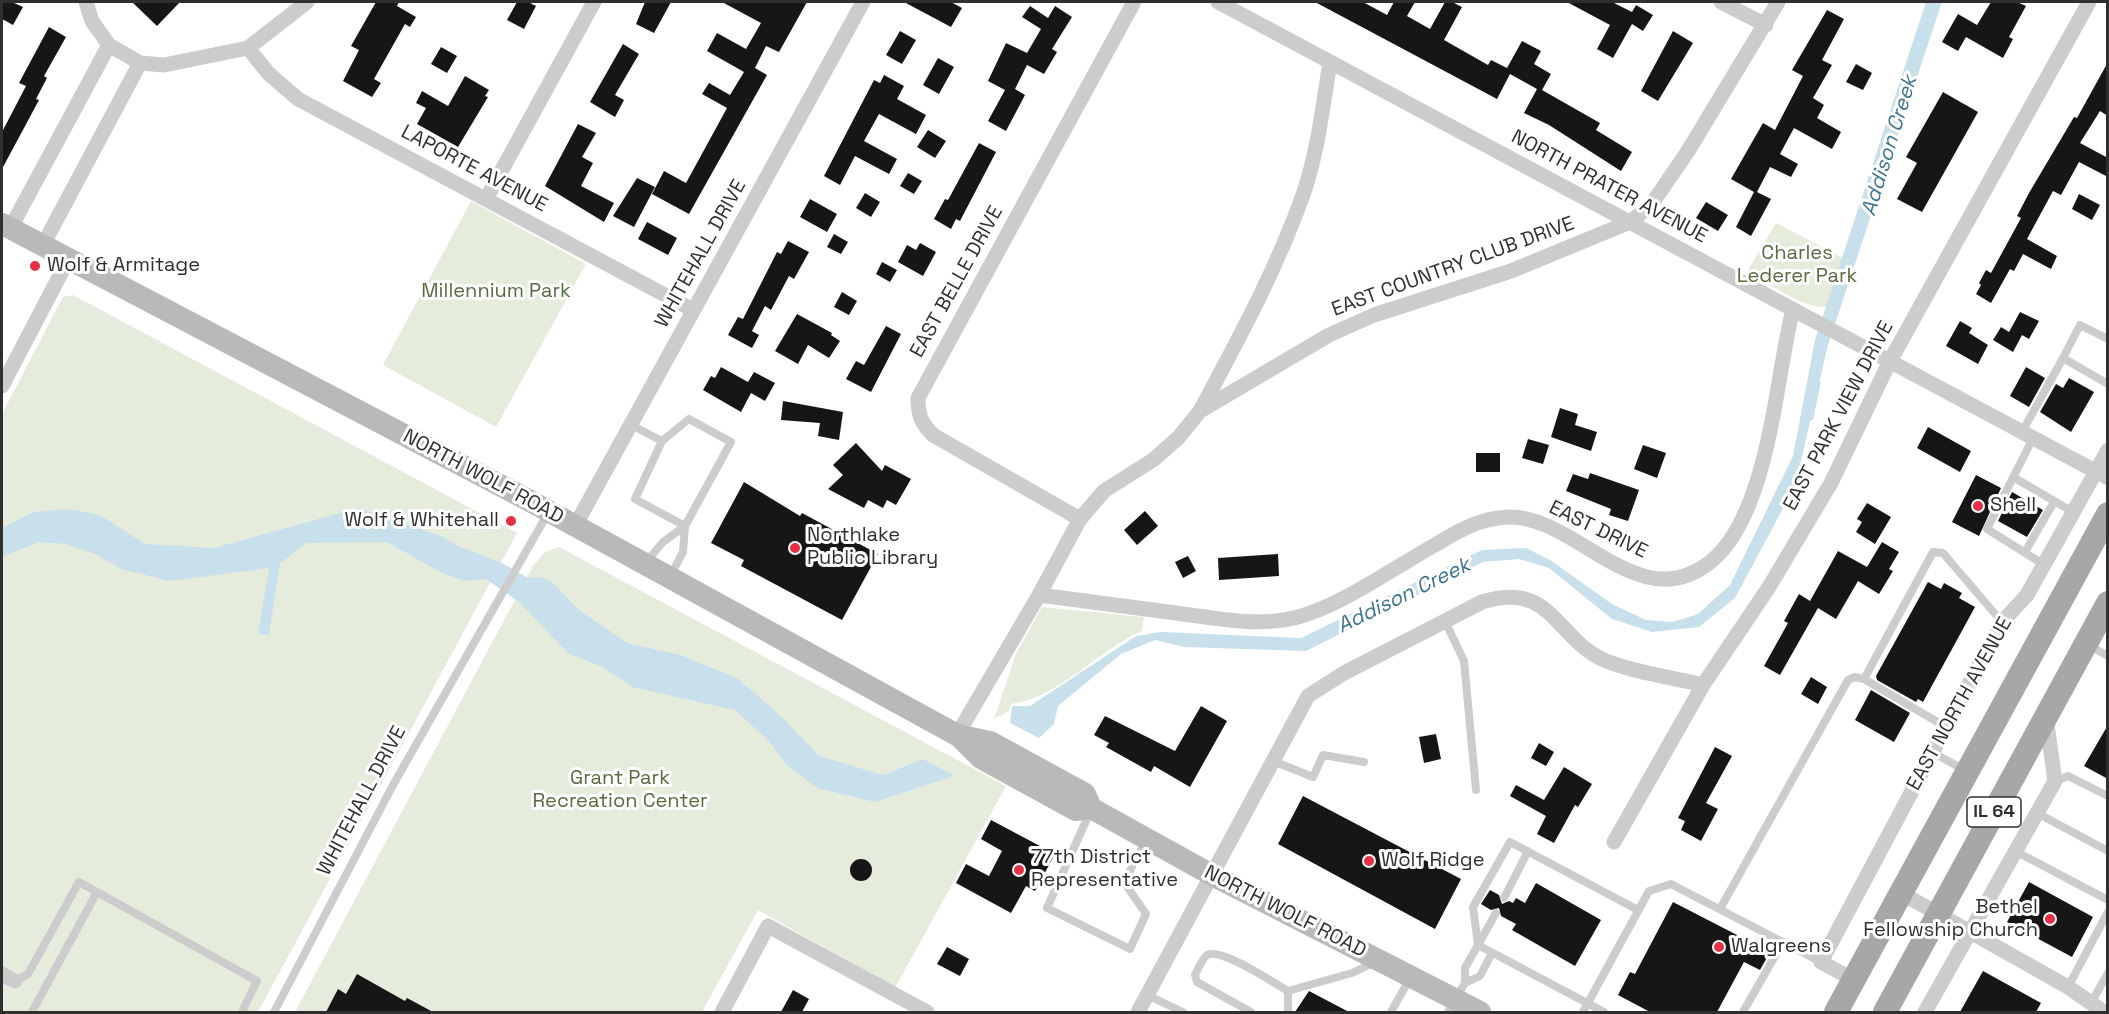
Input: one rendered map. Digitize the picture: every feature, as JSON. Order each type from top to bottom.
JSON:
[{"type":"main road","name":"NORTH WOLF ROAD","points":[[6,226],[42,247],[575,525],[958,736],[990,742],[1085,794],[1091,808],[1212,875],[1480,1012]]},
{"type":"main road","name":"EAST NORTH AVENUE","points":[[1836,1012],[2108,513]]},
{"type":"main road","name":"IL 64","points":[[1885,1012],[2108,603]]},
{"type":"street","points":[[86,2],[92,21],[109,45],[140,63],[164,65],[248,48],[307,2]]},
{"type":"street","points":[[486,199],[594,2]]},
{"type":"street","name":"WHITEHALL DRIVE","points":[[575,525],[863,2]]},
{"type":"street","name":"EAST BELLE DRIVE","points":[[1080,519],[933,435],[923,425],[918,412],[918,398],[1134,2]]},
{"type":"street","name":"NORTH PRATER AVENUE","points":[[1218,2],[2102,475]]},
{"type":"street","points":[[1721,2],[1766,25]]},
{"type":"street","name":"EAST COUNTRY CLUB DRIVE","points":[[958,736],[1080,519],[1104,491],[1153,460],[1179,438],[1200,411],[1297,352],[1374,315],[1511,271],[1630,222],[1651,205],[1682,160],[1778,2]]},
{"type":"street","name":"EAST PARK VIEW DRIVE","points":[[1614,842],[1703,685],[1769,587],[1825,493],[1890,361],[2088,2]]},
{"type":"street","points":[[6,226],[109,45]]},
{"type":"street","name":"LAPORTE AVENUE","points":[[248,48],[269,74],[298,99],[693,310]]},
{"type":"street","points":[[1200,411],[1261,295],[1300,201],[1317,143],[1330,62]]},
{"type":"street","points":[[42,247],[140,63]]},
{"type":"street","points":[[2,386],[68,260]]},
{"type":"street","name":"EAST DRIVE","points":[[1039,595],[1251,623],[1295,618],[1329,605],[1468,526],[1508,517],[1532,521],[1640,574],[1656,579],[1685,576],[1710,562],[1723,548],[1746,511],[1754,492],[1766,450],[1793,309]]},
{"type":"street","name":"EAST NORTH AVENUE","points":[[1821,962],[2002,622],[2027,595],[2073,512],[2102,475],[2108,450]]},
{"type":"street","points":[[1138,1012],[1308,696],[1344,673],[1494,598],[1521,598],[1534,602],[1551,614],[1578,641],[1604,661],[1703,685]]},
{"type":"street","points":[[1925,1012],[2035,812],[2055,781],[2046,717]]},
{"type":"street","points":[[1901,893],[2068,987],[2098,1008]]},
{"type":"street","points":[[722,1012],[768,926],[927,1012]]},
{"type":"street","points":[[1821,962],[1854,980]]},
{"type":"lane","points":[[2043,564],[1987,529],[2013,477],[2027,435],[2080,325],[2108,339]]},
{"type":"lane","points":[[2063,358],[2108,384]]},
{"type":"lane","points":[[670,577],[683,552],[685,526],[731,442],[689,419],[662,441],[635,499],[685,526]]},
{"type":"lane","points":[[631,425],[662,441]]},
{"type":"lane","points":[[2013,477],[2073,512]]},
{"type":"lane","points":[[2025,552],[2054,501]]},
{"type":"lane","name":"WHITEHALL DRIVE","points":[[274,1012],[393,785],[548,512]]},
{"type":"lane","points":[[645,564],[663,542],[685,526]]},
{"type":"lane","points":[[1864,679],[1933,552],[1943,553],[2002,622]]},
{"type":"lane","points":[[1444,621],[1464,661],[1476,790]]},
{"type":"lane","points":[[2086,644],[2108,656]]},
{"type":"lane","points":[[1720,909],[1843,686],[1855,677],[1864,679],[1946,727]]},
{"type":"lane","points":[[1932,752],[1967,772]]},
{"type":"lane","points":[[1273,761],[1313,777],[1323,755],[1364,762]]},
{"type":"lane","points":[[2055,781],[2068,776],[2108,796]]},
{"type":"lane","points":[[1091,808],[1047,908],[1130,949],[1146,914],[1124,882],[1147,839]]},
{"type":"lane","points":[[2035,812],[2108,851]]},
{"type":"lane","points":[[1478,945],[1473,907],[1510,842],[1638,910]]},
{"type":"lane","points":[[1504,898],[1528,851]]},
{"type":"lane","points":[[2014,851],[2108,900]]},
{"type":"lane","points":[[8,977],[28,975],[79,882],[257,981],[242,1012]]},
{"type":"lane","points":[[1583,1012],[1649,891],[1671,884],[1821,962]]},
{"type":"lane","points":[[32,1012],[97,892]]},
{"type":"lane","points":[[2068,987],[2108,912]]},
{"type":"lane","points":[[1456,998],[1465,968],[1496,913]]},
{"type":"lane","points":[[1743,1012],[1783,942]]},
{"type":"lane","points":[[1478,945],[1604,1012]]},
{"type":"lane","points":[[1456,998],[1480,976],[1492,952]]},
{"type":"lane","points":[[1251,1012],[1197,982],[1195,975],[1206,956],[1211,954],[1227,957],[1288,991],[1352,973],[1378,960]]},
{"type":"lane","points":[[2098,1008],[2108,973]]},
{"type":"lane","points":[[1391,1012],[1411,977]]},
{"type":"lane","points":[[1288,991],[1288,1012]]},
{"type":"lane","points":[[1147,995],[1183,1012]]},
{"type":"green space","name":"Millennium Park","points":[[471,201],[586,264],[496,427],[383,365]]},
{"type":"green space","name":"Charles Lederer Park","points":[[1776,223],[1845,259],[1826,307],[1807,304],[1747,272]]},
{"type":"green space","points":[[73,295],[517,533],[258,1012],[2,1012],[2,414],[63,297]]},
{"type":"green space","name":"Grant Park Recreation Center","points":[[559,547],[1006,786],[895,988],[758,910],[702,1012],[295,1012],[533,566],[545,552]]},
{"type":"green space","points":[[1042,607],[1144,617],[1142,631],[1046,692],[1029,700],[1011,704],[1009,711],[994,719],[1016,654]]},
{"type":"water","points":[[1926,2],[1942,2],[1828,345],[1795,486],[1735,598],[1699,627],[1652,632],[1612,619],[1549,568],[1519,559],[1483,562],[1306,651],[1184,647],[1155,640],[1121,654],[1058,706],[1054,724],[1039,738],[1010,723],[1012,706],[1030,706],[1136,636],[1161,632],[1301,638],[1482,550],[1526,548],[1550,560],[1612,604],[1646,620],[1673,622],[1698,614],[1730,585],[1793,456],[1815,340]]},
{"type":"water","points":[[358,508],[441,536],[460,547],[502,563],[528,578],[541,577],[554,584],[579,610],[627,643],[680,655],[737,678],[783,718],[819,756],[883,775],[923,759],[954,776],[875,802],[817,788],[786,765],[769,741],[735,710],[632,687],[603,667],[569,654],[519,602],[486,579],[465,581],[442,573],[387,542],[307,543],[280,563],[269,635],[258,634],[269,568],[170,581],[121,569],[95,554],[66,544],[39,542],[2,557],[2,528],[33,512],[70,509],[100,515],[145,544],[214,548]]},
{"type":"building","points":[[2,2],[12,2],[23,7],[13,25],[2,19]]},
{"type":"building","points":[[132,2],[180,2],[157,26]]},
{"type":"building","points":[[376,2],[399,2],[397,6],[416,17],[410,27],[405,24],[374,79],[381,83],[372,97],[343,81],[359,50],[351,46]]},
{"type":"building","points":[[517,2],[528,2],[536,6],[524,29],[507,20]]},
{"type":"building","points":[[645,2],[671,2],[654,33],[636,24]]},
{"type":"building","points":[[722,2],[807,2],[779,52],[766,46],[755,68],[767,75],[689,214],[652,194],[664,171],[686,183],[727,108],[702,94],[709,83],[730,95],[744,72],[707,51],[717,33],[746,49],[761,23]]},
{"type":"building","points":[[904,2],[951,2],[962,8],[951,27]]},
{"type":"building","points":[[1315,2],[1363,2],[1387,15],[1394,2],[1415,2],[1407,16],[1430,29],[1445,2],[1452,2],[1462,7],[1444,40],[1488,65],[1491,60],[1507,68],[1522,41],[1541,51],[1534,64],[1551,74],[1542,90],[1600,123],[1596,130],[1632,152],[1621,171],[1549,125],[1524,113],[1537,89],[1510,74],[1497,99]]},
{"type":"building","points":[[1567,2],[1612,2],[1632,12],[1636,5],[1653,15],[1643,31],[1632,24],[1613,58],[1597,49],[1610,25]]},
{"type":"building","points":[[1991,2],[2017,2],[2026,6],[2009,37],[2013,39],[2003,58],[1966,37],[1958,51],[1942,42],[1958,14],[1977,25]]},
{"type":"building","points":[[1030,6],[1048,18],[1055,6],[1072,17],[1052,49],[1057,52],[1044,74],[1027,65],[1015,89],[1025,95],[1006,131],[988,121],[1005,90],[988,81],[1006,43],[1027,53],[1041,29],[1022,17]]},
{"type":"building","points":[[1827,10],[1844,19],[1822,60],[1832,65],[1813,98],[1824,105],[1817,118],[1841,132],[1832,149],[1794,128],[1780,154],[1798,164],[1791,177],[1770,167],[1757,192],[1771,199],[1751,236],[1736,227],[1754,192],[1731,179],[1763,123],[1775,130],[1803,76],[1792,70]]},
{"type":"building","points":[[49,27],[66,37],[44,76],[47,78],[36,99],[39,100],[2,169],[2,132],[26,86],[19,83]]},
{"type":"building","points":[[900,31],[916,40],[902,64],[886,55]]},
{"type":"building","points":[[1673,31],[1693,43],[1658,101],[1641,91]]},
{"type":"building","points":[[623,44],[639,54],[615,95],[624,100],[615,117],[590,102]]},
{"type":"building","points":[[441,47],[457,56],[447,73],[431,64]]},
{"type":"building","points":[[938,58],[954,67],[939,94],[923,85]]},
{"type":"building","points":[[2108,62],[2108,116],[2100,111],[2080,143],[2108,158],[2108,177],[2079,162],[2061,195],[2053,191],[2027,239],[2057,256],[2051,269],[2023,254],[2014,271],[2010,269],[1991,303],[1976,294],[1981,285],[1979,283],[1986,270],[1991,273],[2021,218],[2017,216],[2029,193],[2074,117],[2077,118]]},
{"type":"building","points":[[1856,64],[1872,73],[1863,90],[1846,82]]},
{"type":"building","points":[[884,75],[904,86],[897,99],[926,115],[916,134],[879,114],[864,141],[897,159],[889,174],[855,156],[840,185],[824,176],[874,80],[880,83]]},
{"type":"building","points":[[465,76],[489,90],[485,96],[488,97],[458,147],[417,124],[426,108],[416,103],[422,91],[448,106]]},
{"type":"building","points":[[1943,92],[1978,112],[1922,212],[1897,199],[1917,163],[1906,157]]},
{"type":"building","points":[[578,124],[596,133],[582,157],[593,163],[581,186],[614,203],[604,222],[545,186]]},
{"type":"building","points":[[928,130],[946,141],[935,158],[917,147]]},
{"type":"building","points":[[979,143],[996,152],[960,221],[956,219],[951,229],[934,219],[945,199],[948,200]]},
{"type":"building","points":[[908,173],[922,181],[914,194],[900,186]]},
{"type":"building","points":[[637,178],[655,187],[634,227],[613,216]]},
{"type":"building","points":[[865,193],[880,202],[871,217],[856,208]]},
{"type":"building","points":[[2079,194],[2100,205],[2092,220],[2072,209]]},
{"type":"building","points":[[810,199],[837,214],[827,232],[800,217]]},
{"type":"building","points":[[1706,202],[1728,215],[1718,231],[1696,218]]},
{"type":"building","points":[[647,222],[677,238],[668,255],[638,239]]},
{"type":"building","points":[[834,234],[848,242],[841,254],[827,247]]},
{"type":"building","points":[[788,241],[809,252],[794,279],[789,276],[771,310],[765,306],[752,331],[759,335],[752,348],[728,335],[738,317],[743,319],[777,252],[781,254]]},
{"type":"building","points":[[920,243],[936,252],[923,276],[898,262],[907,245],[916,250]]},
{"type":"building","points":[[882,262],[897,270],[890,282],[876,274]]},
{"type":"building","points":[[842,292],[857,301],[849,315],[834,307]]},
{"type":"building","points":[[2020,312],[2039,321],[2029,339],[2022,335],[2013,352],[1993,340],[2001,327],[2009,332]]},
{"type":"building","points":[[797,314],[832,333],[831,335],[840,341],[829,358],[808,345],[798,364],[775,351]]},
{"type":"building","points":[[1960,321],[1972,328],[1969,333],[1988,345],[1978,364],[1946,346]]},
{"type":"building","points":[[886,326],[901,334],[871,392],[846,379],[856,361],[864,365]]},
{"type":"building","points":[[721,367],[748,382],[754,372],[775,383],[765,401],[751,393],[741,412],[703,390],[711,376],[715,378]]},
{"type":"building","points":[[2026,367],[2045,378],[2029,407],[2010,396]]},
{"type":"building","points":[[2069,378],[2094,392],[2071,432],[2040,412],[2056,384],[2063,388]]},
{"type":"building","points":[[783,401],[843,412],[839,440],[818,436],[820,423],[781,420]]},
{"type":"building","points":[[1560,408],[1578,414],[1575,425],[1597,432],[1591,451],[1551,437]]},
{"type":"building","points":[[1928,427],[1971,451],[1960,472],[1917,448]]},
{"type":"building","points":[[1528,439],[1549,445],[1543,464],[1522,458]]},
{"type":"building","points":[[856,443],[882,471],[885,465],[911,479],[896,505],[887,500],[883,508],[868,500],[864,508],[828,489],[843,475],[833,465]]},
{"type":"building","points":[[1643,445],[1666,453],[1657,478],[1634,469]]},
{"type":"building","points":[[1476,453],[1500,453],[1500,472],[1476,472]]},
{"type":"building","points":[[1590,473],[1639,490],[1628,521],[1609,515],[1611,509],[1566,491],[1573,474],[1588,479]]},
{"type":"building","name":"Shell","points":[[1976,475],[2001,488],[1979,536],[1952,522]]},
{"type":"building","name":"Northlake Public Library","points":[[744,482],[800,516],[802,513],[878,554],[842,620],[741,566],[744,560],[711,543]]},
{"type":"building","name":"Shell","points":[[2012,492],[2043,510],[2027,537],[1998,521]]},
{"type":"building","points":[[1867,503],[1891,517],[1875,544],[1856,532],[1862,522],[1857,519]]},
{"type":"building","points":[[1145,511],[1158,526],[1137,545],[1124,530]]},
{"type":"building","points":[[1882,542],[1899,552],[1889,569],[1893,571],[1879,594],[1858,581],[1836,619],[1818,608],[1780,675],[1764,666],[1788,623],[1784,621],[1799,594],[1810,601],[1838,551],[1867,567]]},
{"type":"building","points":[[1278,554],[1279,576],[1219,580],[1218,558]]},
{"type":"building","points":[[1188,556],[1196,571],[1183,578],[1175,562]]},
{"type":"building","points":[[1928,582],[1941,589],[1944,583],[1962,593],[1959,598],[1975,607],[1923,702],[1918,699],[1916,702],[1877,680],[1876,676]]},
{"type":"building","points":[[1811,677],[1827,687],[1818,704],[1801,694]]},
{"type":"building","points":[[1871,690],[1910,713],[1894,742],[1855,720]]},
{"type":"building","points":[[1201,706],[1227,721],[1190,787],[1154,766],[1151,772],[1106,747],[1109,743],[1094,735],[1105,716],[1175,751]]},
{"type":"building","points":[[2108,725],[2108,779],[2084,766]]},
{"type":"building","points":[[1436,734],[1441,759],[1424,763],[1419,737]]},
{"type":"building","points":[[1539,743],[1554,752],[1546,766],[1531,758]]},
{"type":"building","points":[[1715,747],[1732,756],[1706,803],[1718,809],[1701,841],[1681,830],[1685,821],[1678,818]]},
{"type":"building","points":[[1564,767],[1592,784],[1578,807],[1575,805],[1554,843],[1537,834],[1546,816],[1510,796],[1516,785],[1544,800]]},
{"type":"building","name":"Wolf Ridge","points":[[1303,796],[1461,879],[1435,929],[1278,844]]},
{"type":"building","name":"77th District Representative","points":[[991,820],[1055,854],[1035,891],[1026,886],[1011,913],[956,883],[966,864],[989,876],[1002,851],[981,839]]},
{"type":"building","points":[[861,859],[869,862],[872,870],[869,878],[861,881],[853,878],[850,870],[853,862]]},
{"type":"building","name":"Bethel Fellowship Church","points":[[2029,882],[2093,917],[2072,957],[2007,922]]},
{"type":"building","points":[[1536,883],[1601,920],[1575,966],[1512,930],[1516,924],[1501,916],[1499,908],[1491,910],[1481,904],[1490,890],[1499,895],[1502,904],[1509,901],[1513,903],[1516,898],[1525,903]]},
{"type":"building","name":"Walgreens","points":[[1673,902],[1770,952],[1760,970],[1744,962],[1717,1012],[1650,1012],[1618,995],[1630,972],[1635,974]]},
{"type":"building","points":[[947,947],[969,959],[960,976],[937,964]]},
{"type":"building","points":[[1983,971],[2041,1003],[2036,1012],[1960,1012]]},
{"type":"building","points":[[357,974],[405,1001],[407,998],[433,1012],[326,1012],[338,989],[346,994]]},
{"type":"building","points":[[793,990],[809,999],[802,1012],[781,1012]]},
{"type":"building","points":[[1309,991],[1349,1012],[1295,1012]]},
{"type":"waterway","name":"Addison Creek","points":[[1811,418],[1818,383]]},
{"type":"place","name":"Wolf & Armitage","points":[[35,266]]},
{"type":"place","name":"Shell","points":[[1978,506]]},
{"type":"place","name":"Wolf & Whitehall","points":[[511,521]]},
{"type":"place","name":"Northlake Public Library","points":[[795,548]]},
{"type":"place","name":"Wolf Ridge","points":[[1369,861]]},
{"type":"place","name":"77th District Representative","points":[[1019,870]]},
{"type":"place","name":"Bethel Fellowship Church","points":[[2050,919]]},
{"type":"place","name":"Walgreens","points":[[1719,947]]}]
